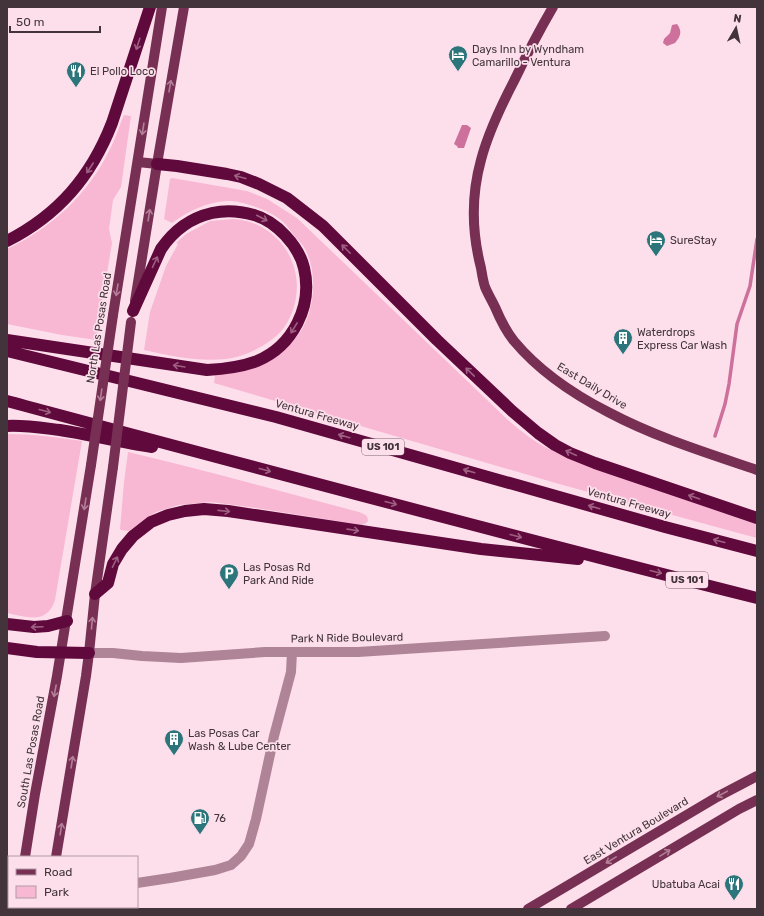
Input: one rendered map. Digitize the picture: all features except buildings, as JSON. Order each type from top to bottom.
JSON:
[{"type":"highway","points":[[7,241],[39,222],[66,198],[88,172],[107,136],[112,123],[150,7]]},
{"type":"highway","points":[[157,164],[226,174],[259,184],[287,198],[323,226],[437,340],[512,411],[555,445],[595,463],[757,518]]},
{"type":"highway","points":[[7,340],[207,370],[238,367],[258,360],[271,353],[283,344],[292,333],[299,321],[306,295],[304,268],[292,243],[269,222],[255,215],[238,211],[220,211],[204,215],[189,221],[167,240],[132,316]]},
{"type":"highway","name":"Ventura Freeway","points":[[7,350],[276,417],[665,527],[757,551]]},
{"type":"highway","name":"US 101","points":[[7,401],[618,563],[757,598]]},
{"type":"highway","points":[[7,426],[43,428],[82,434],[239,463]]},
{"type":"highway","points":[[95,594],[108,583],[113,564],[122,549],[133,536],[151,522],[168,514],[204,509],[243,513],[481,549],[618,563]]},
{"type":"highway","points":[[7,624],[34,627],[48,626],[66,621]]},
{"type":"highway","points":[[7,648],[37,652],[90,653]]},
{"type":"main road","name":"North Las Posas Road","points":[[61,652],[162,7]]},
{"type":"main road","points":[[56,856],[90,653],[95,594],[132,316],[184,7]]},
{"type":"main road","name":"East Daily Drive","points":[[553,7],[504,100],[481,159],[476,182],[473,213],[475,237],[485,287],[499,317],[513,340],[555,379],[607,412],[637,426],[670,440],[757,470]]},
{"type":"main road","points":[[138,162],[157,164]]},
{"type":"main road","name":"South Las Posas Road","points":[[25,856],[61,652]]},
{"type":"main road","name":"East Ventura Boulevard","points":[[528,909],[718,796],[757,776]]},
{"type":"main road","points":[[571,909],[739,809],[757,800]]},
{"type":"street","name":"Park N Ride Boulevard","points":[[90,653],[113,653],[181,658],[265,652],[358,652],[604,636]]},
{"type":"street","points":[[138,883],[215,870],[231,865],[241,856],[249,844],[256,819],[274,736],[291,672],[292,652]]},
{"type":"green space","points":[[124,115],[131,116],[121,187],[113,200],[109,229],[112,243],[96,340],[7,324],[7,249],[39,231],[68,208],[101,165],[112,145]]},
{"type":"green space","points":[[172,178],[247,191],[267,199],[297,218],[509,421],[544,447],[585,465],[757,523],[757,538],[559,484],[214,383],[215,375],[251,369],[294,340],[301,331],[310,309],[313,285],[310,261],[302,244],[281,220],[263,210],[240,202],[227,201],[212,203],[198,208],[172,223],[164,219],[170,179]]},
{"type":"green space","points":[[233,219],[251,222],[267,230],[280,241],[289,255],[295,271],[297,288],[294,306],[287,323],[276,336],[261,347],[243,355],[226,359],[195,359],[144,350],[150,312],[166,266],[178,244],[176,243],[186,234],[210,221]]},
{"type":"green space","points":[[7,434],[44,436],[82,441],[55,600],[47,613],[42,616],[29,617],[7,613]]},
{"type":"green space","points":[[128,452],[359,512],[366,516],[368,521],[362,525],[211,502],[179,505],[156,512],[129,531],[121,530],[124,482]]},
{"type":"shaded area","points":[[677,24],[680,30],[679,36],[675,43],[667,46],[663,43],[664,39],[670,33],[672,25]]},
{"type":"shaded area","points":[[462,125],[467,125],[471,128],[464,148],[458,148],[454,144]]},
{"type":"waterway","points":[[715,436],[725,404],[737,324],[750,286],[757,239]]},
{"type":"place","name":"Days Inn by Wyndham Camarillo - Ventura","points":[[458,72]]},
{"type":"place","name":"El Pollo Loco","points":[[76,88]]},
{"type":"place","name":"SureStay","points":[[656,257]]},
{"type":"place","name":"Waterdrops Express Car Wash","points":[[623,355]]},
{"type":"place","name":"Las Posas Rd Park And Ride","points":[[229,590]]},
{"type":"place","name":"Las Posas Car Wash & Lube Center","points":[[174,756]]},
{"type":"place","name":"76","points":[[200,835]]},
{"type":"place","name":"Ubatuba Acai","points":[[734,901]]}]
